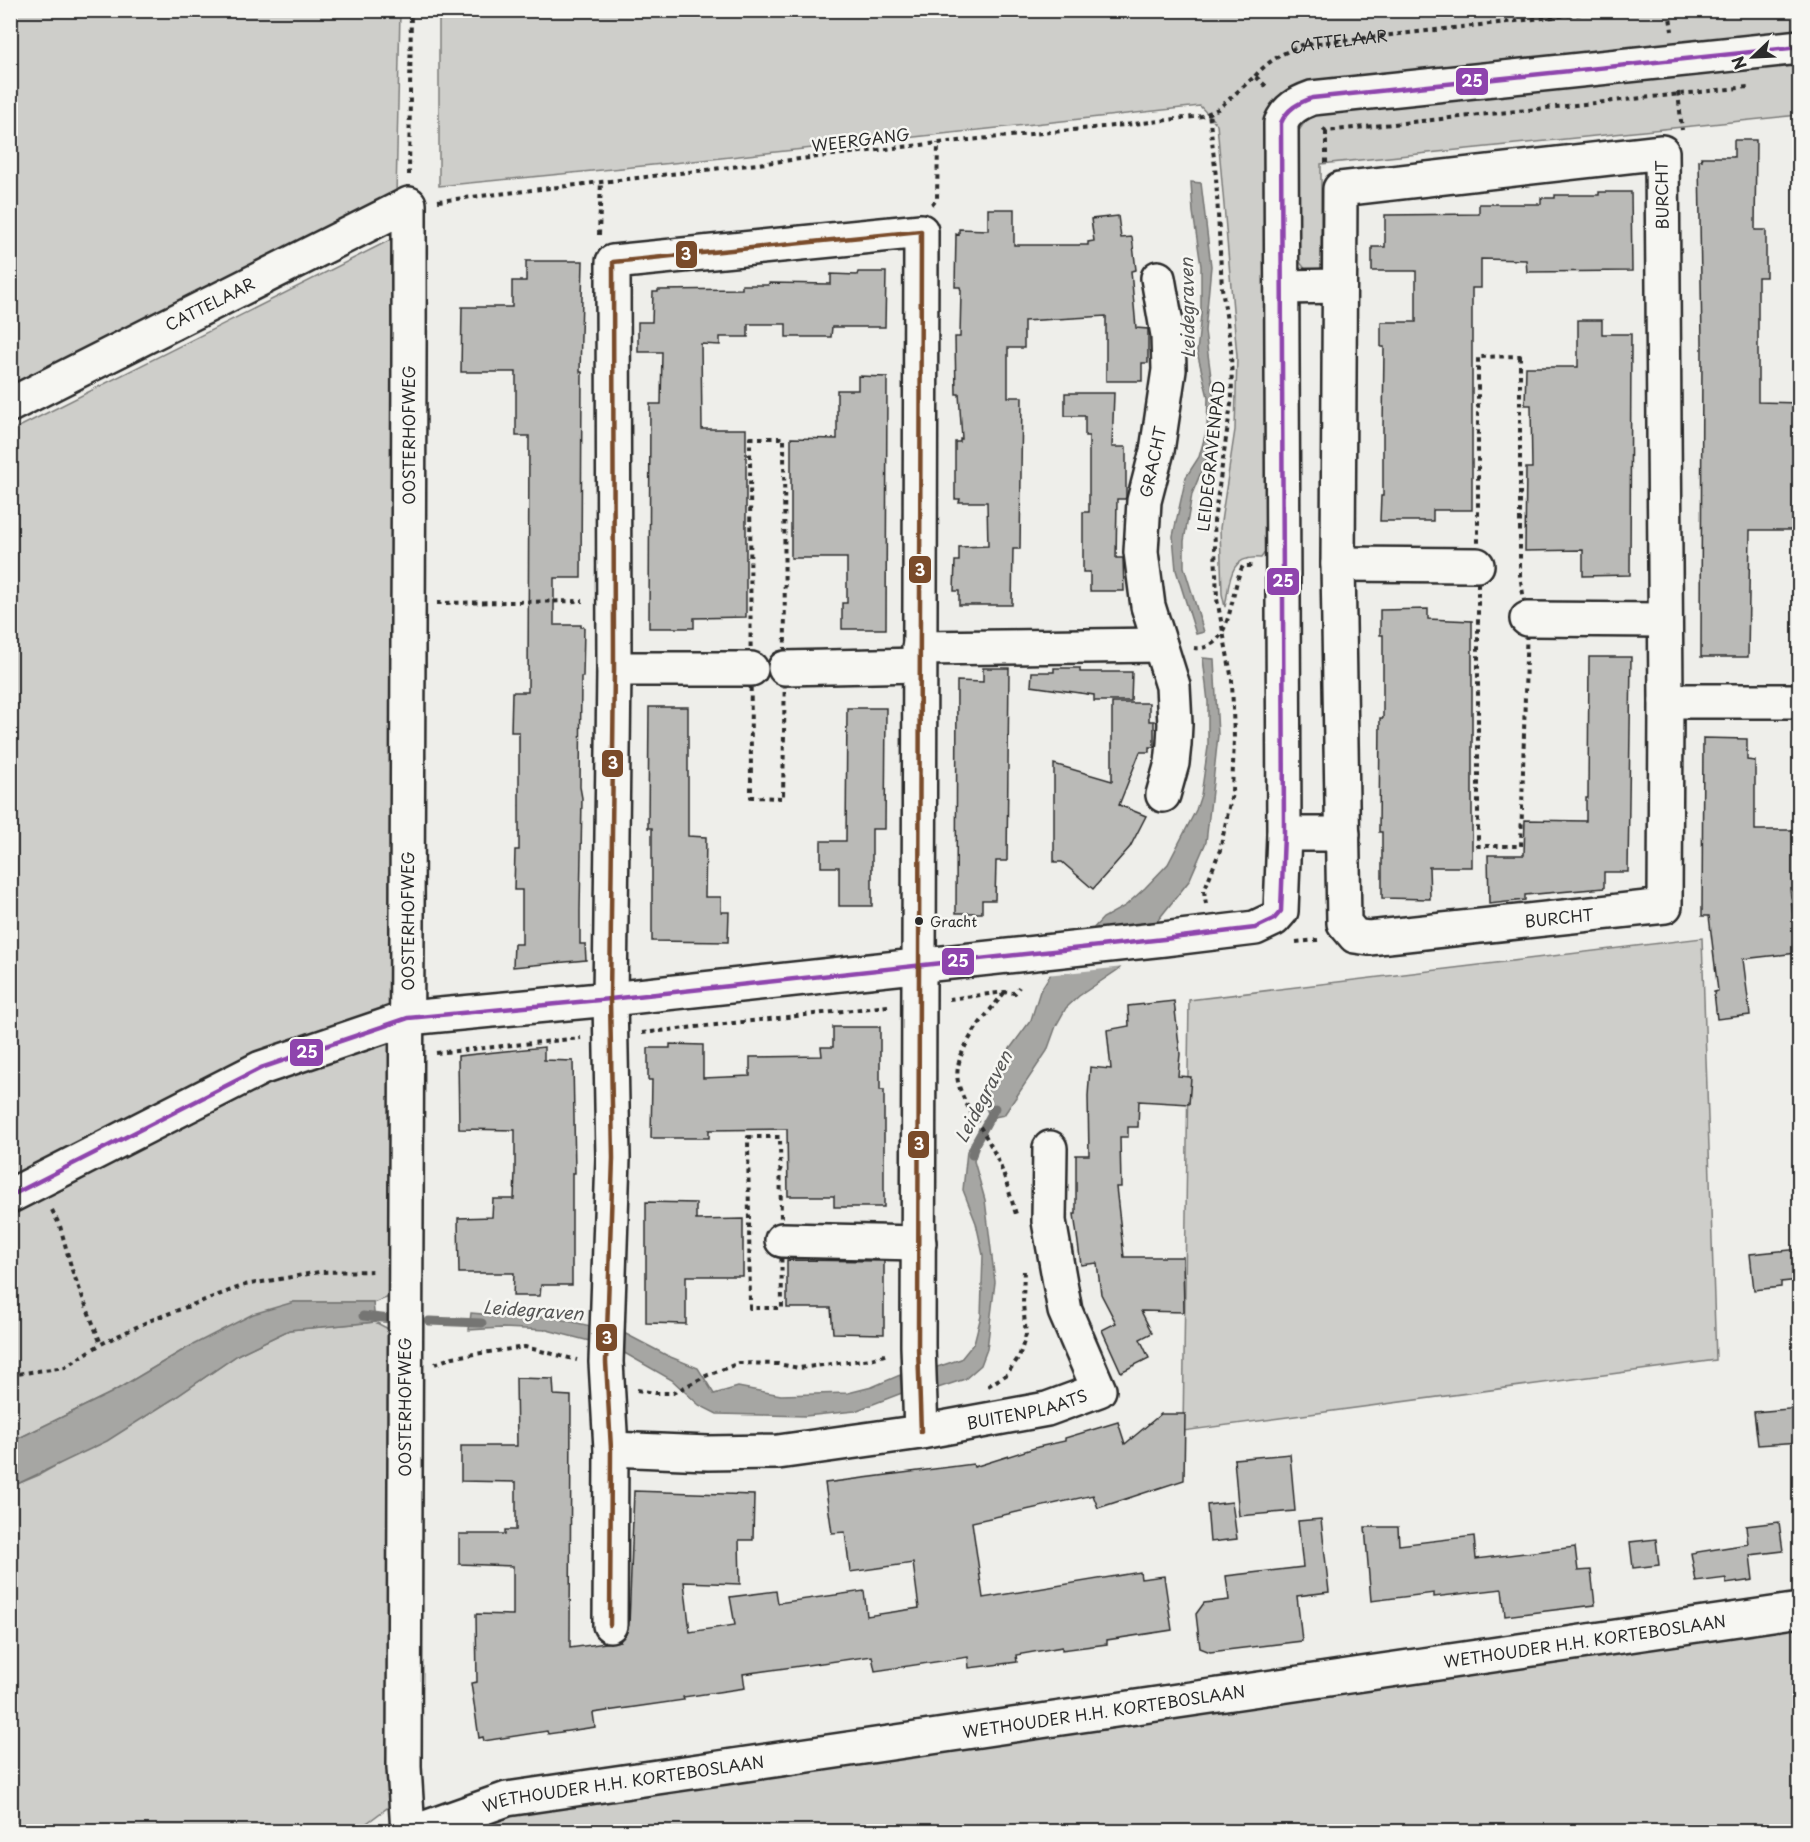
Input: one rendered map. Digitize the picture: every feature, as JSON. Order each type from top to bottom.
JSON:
[{"type":"street","points":[[10,1196],[261,1068],[408,1018],[610,999],[1164,939],[1265,925],[1281,911],[1284,834],[1281,123],[1285,114],[1312,98],[1800,47]]},
{"type":"street","name":"BURCHT","points":[[1662,152],[1666,701],[1665,906],[1369,938],[1355,936],[1344,923],[1338,564],[1340,189],[1662,152]]},
{"type":"street","name":"CATTELAAR","points":[[10,405],[409,204]]},
{"type":"street","name":"OOSTERHOFWEG","points":[[408,1832],[404,1767],[404,1376],[410,604],[409,204]]},
{"type":"street","points":[[610,1625],[611,1449],[607,1318],[613,1170],[610,999],[615,601],[613,262],[921,231],[918,1349],[921,1432]]},
{"type":"street","name":"GRACHT","points":[[1158,278],[1168,334],[1169,370],[1157,451],[1144,501],[1141,552],[1148,606],[1173,687],[1175,724],[1172,763],[1163,795]]},
{"type":"street","points":[[1283,287],[1339,285]]},
{"type":"street","points":[[1338,564],[1480,566]]},
{"type":"street","points":[[1522,618],[1665,620]]},
{"type":"street","points":[[785,668],[919,656],[1160,645]]},
{"type":"street","points":[[614,669],[751,669]]},
{"type":"street","points":[[1666,701],[1800,701]]},
{"type":"street","points":[[1284,834],[1343,834]]},
{"type":"street","name":"BUITENPLAATS","points":[[611,1449],[708,1453],[778,1452],[921,1432],[1047,1409],[1099,1390],[1065,1311],[1049,1221],[1050,1148]]},
{"type":"street","points":[[782,1240],[919,1243]]},
{"type":"street","name":"WETHOUDER H.H. KORTEBOSLAAN","points":[[414,1832],[507,1799],[1800,1610]]},
{"type":"path","points":[[409,204],[411,10]]},
{"type":"path","name":"CATTELAAR","points":[[1255,76],[1265,64],[1279,54],[1302,45],[1614,10]]},
{"type":"path","points":[[1662,152],[1683,138],[1675,61]]},
{"type":"path","points":[[1255,76],[1290,109]]},
{"type":"path","name":"WEERGANG","points":[[409,204],[938,143],[1202,116],[1218,109],[1255,76]]},
{"type":"path","name":"LEIDEGRAVENPAD","points":[[1209,112],[1216,177],[1222,288],[1232,348],[1232,397],[1214,521],[1217,599],[1232,680],[1234,738],[1232,794],[1220,850],[1204,891],[1206,903],[1230,931]]},
{"type":"path","points":[[921,231],[922,217],[937,199],[938,143]]},
{"type":"path","points":[[601,182],[598,255],[613,262]]},
{"type":"path","points":[[750,438],[784,438],[785,668]]},
{"type":"path","points":[[410,604],[615,601]]},
{"type":"path","points":[[407,1056],[611,1036],[1005,992],[1015,993],[1025,979]]},
{"type":"path","points":[[1005,992],[969,1038],[959,1064],[958,1084],[970,1110],[994,1150],[1017,1216]]},
{"type":"path","points":[[40,1181],[60,1226],[72,1270],[101,1344]]},
{"type":"path","points":[[980,1390],[1006,1375],[1019,1357],[1026,1335],[1023,1304],[1024,1258]]},
{"type":"path","points":[[10,1376],[65,1367],[101,1344],[149,1321],[245,1285],[320,1272],[405,1270]]},
{"type":"path","points":[[404,1376],[453,1357],[525,1347],[607,1369],[635,1390],[668,1393],[739,1363],[778,1364],[800,1368],[871,1359],[918,1349]]},
{"type":"shaded area","points":[[1799,10],[1800,32],[1272,109],[1268,548],[1261,558],[1242,560],[1236,565],[1230,579],[1225,607],[1222,594],[1220,528],[1235,430],[1237,356],[1217,124],[1200,106],[439,186],[439,11]]},
{"type":"shaded area","points":[[11,11],[400,11],[396,196],[11,392]]},
{"type":"shaded area","points":[[1799,61],[1799,115],[1321,164],[1321,271],[1306,270],[1299,261],[1298,133],[1307,121],[1320,113]]},
{"type":"shaded area","points":[[1191,182],[1201,183],[1211,266],[1205,331],[1217,423],[1215,438],[1192,494],[1184,541],[1184,567],[1204,632],[1196,634],[1176,570],[1173,536],[1186,477],[1199,457],[1207,429],[1208,397],[1197,352],[1201,315],[1201,266]]},
{"type":"shaded area","points":[[402,234],[395,1295],[373,1303],[294,1302],[185,1349],[111,1393],[11,1442],[11,431]]},
{"type":"shaded area","points":[[1203,658],[1214,659],[1218,735],[1206,842],[1189,881],[1119,969],[1079,996],[1066,1008],[1056,1026],[1047,1051],[1004,1115],[990,1118],[984,1103],[992,1080],[1006,1054],[1031,1020],[1040,991],[1052,972],[1103,918],[1125,906],[1168,864],[1196,810],[1201,795],[1208,747],[1208,702]]},
{"type":"shaded area","points":[[1702,938],[1716,1360],[1183,1431],[1189,1000]]},
{"type":"shaded area","points":[[973,1143],[978,1145],[974,1161],[985,1200],[995,1282],[987,1349],[981,1365],[965,1379],[932,1390],[931,1369],[961,1359],[974,1343],[981,1316],[983,1255],[976,1223],[963,1190],[967,1151]]},
{"type":"shaded area","points":[[294,1302],[373,1302],[375,1322],[289,1330],[239,1354],[107,1441],[11,1487],[11,1442],[111,1393],[185,1349],[253,1314]]},
{"type":"shaded area","points":[[471,1313],[550,1317],[600,1328],[601,1344],[547,1330],[502,1328],[469,1330]]},
{"type":"shaded area","points":[[375,1322],[398,1334],[391,1805],[356,1831],[11,1831],[10,1487],[39,1475],[173,1399],[239,1354],[289,1330]]},
{"type":"shaded area","points":[[622,1332],[668,1356],[698,1368],[714,1394],[738,1387],[781,1395],[848,1393],[872,1387],[900,1375],[902,1393],[855,1411],[805,1416],[717,1414],[699,1405],[672,1380],[621,1351]]},
{"type":"shaded area","points":[[1799,1628],[1799,1831],[452,1832],[483,1818]]},
{"type":"pier","points":[[1161,921],[1124,967],[1046,975],[1090,928]]},
{"type":"building","points":[[1734,140],[1756,140],[1755,230],[1766,230],[1766,277],[1758,277],[1758,402],[1800,403],[1800,530],[1750,530],[1748,657],[1701,657],[1702,341],[1699,160],[1702,160],[1701,157],[1734,157]]},
{"type":"building","points":[[1599,192],[1631,192],[1632,271],[1527,272],[1526,260],[1481,259],[1481,288],[1472,288],[1472,510],[1433,510],[1433,521],[1380,521],[1381,496],[1383,496],[1384,347],[1381,347],[1381,322],[1416,322],[1416,271],[1372,271],[1372,247],[1385,247],[1385,215],[1479,214],[1479,204],[1541,204],[1541,198],[1555,198],[1555,195],[1599,195]]},
{"type":"building","points":[[988,209],[1014,209],[1014,245],[1088,245],[1088,242],[1094,241],[1091,219],[1118,216],[1121,238],[1132,237],[1136,270],[1131,271],[1136,328],[1148,329],[1148,363],[1142,363],[1142,381],[1106,381],[1106,316],[1024,321],[1024,348],[1008,348],[1008,397],[1022,397],[1020,549],[1013,549],[1012,605],[959,605],[959,591],[954,591],[955,561],[959,561],[959,547],[988,546],[987,502],[959,502],[960,499],[955,499],[955,442],[960,442],[962,439],[959,394],[956,394],[955,337],[960,337],[961,291],[960,287],[955,287],[956,234],[959,235],[959,229],[988,230]]},
{"type":"building","points":[[526,261],[583,261],[580,372],[582,372],[581,578],[554,578],[554,625],[584,627],[583,677],[581,677],[580,944],[585,944],[586,960],[513,967],[514,944],[522,944],[522,890],[514,890],[515,850],[519,850],[519,732],[511,732],[512,692],[528,692],[529,436],[516,436],[516,372],[461,372],[462,307],[512,307],[512,281],[526,281]]},
{"type":"building","points":[[858,272],[886,272],[885,327],[832,327],[831,337],[786,337],[786,324],[748,324],[748,337],[720,337],[720,345],[701,344],[702,429],[746,429],[746,617],[694,618],[694,628],[649,628],[650,404],[661,404],[662,352],[638,352],[638,322],[652,322],[653,292],[658,292],[658,290],[742,289],[742,285],[768,285],[769,283],[831,284],[831,274],[857,275]]},
{"type":"building","points":[[1578,320],[1602,320],[1602,334],[1631,334],[1630,575],[1583,576],[1583,550],[1525,551],[1526,468],[1532,468],[1531,405],[1525,405],[1526,367],[1578,367]]},
{"type":"building","points":[[858,376],[887,377],[886,629],[842,629],[842,603],[847,603],[847,558],[791,558],[791,438],[837,439],[837,390],[858,390]]},
{"type":"building","points":[[1065,393],[1114,393],[1112,447],[1126,447],[1126,497],[1117,499],[1116,558],[1123,558],[1124,591],[1090,591],[1090,572],[1083,572],[1083,512],[1089,512],[1089,436],[1085,436],[1085,416],[1065,416]]},
{"type":"building","points":[[1428,609],[1428,619],[1472,621],[1472,867],[1429,867],[1430,899],[1382,898],[1382,832],[1379,832],[1383,635],[1380,635],[1380,610]]},
{"type":"building","points":[[1589,657],[1631,657],[1628,872],[1604,872],[1604,888],[1525,895],[1525,900],[1489,904],[1488,855],[1524,855],[1525,820],[1586,821]]},
{"type":"building","points":[[983,668],[1009,668],[1007,861],[996,861],[995,900],[982,900],[982,913],[956,913],[957,681],[983,682]]},
{"type":"building","points":[[1054,668],[1080,668],[1080,672],[1132,672],[1131,701],[1094,701],[1094,695],[1031,686],[1032,672],[1054,672]]},
{"type":"building","points":[[1112,703],[1149,703],[1149,721],[1154,721],[1154,747],[1149,747],[1149,752],[1140,752],[1119,805],[1146,816],[1130,847],[1093,889],[1062,862],[1054,862],[1054,764],[1112,781]]},
{"type":"building","points":[[649,707],[688,707],[688,836],[706,837],[705,897],[721,897],[721,912],[729,912],[728,942],[652,941],[652,828],[648,828]]},
{"type":"building","points":[[847,708],[886,708],[885,829],[872,829],[872,906],[839,906],[839,867],[821,867],[821,841],[846,841]]},
{"type":"building","points":[[1703,738],[1747,739],[1747,760],[1755,761],[1755,830],[1798,830],[1798,889],[1790,889],[1797,953],[1743,959],[1750,1015],[1717,1019],[1714,992],[1718,991],[1709,916],[1702,916]]},
{"type":"building","points":[[1174,1001],[1180,1054],[1178,1076],[1191,1077],[1189,1104],[1139,1101],[1138,1127],[1128,1127],[1128,1137],[1120,1137],[1121,1187],[1116,1187],[1124,1257],[1183,1257],[1184,1312],[1141,1311],[1152,1333],[1140,1339],[1149,1358],[1121,1372],[1102,1330],[1116,1323],[1101,1294],[1097,1263],[1081,1265],[1074,1214],[1076,1214],[1076,1155],[1089,1155],[1090,1067],[1111,1069],[1107,1030],[1129,1026],[1128,1006]]},
{"type":"building","points":[[833,1027],[880,1027],[880,1090],[884,1090],[884,1207],[834,1207],[834,1196],[788,1196],[787,1129],[709,1130],[709,1138],[651,1138],[652,1080],[648,1080],[648,1048],[670,1048],[670,1044],[703,1045],[703,1078],[750,1076],[750,1057],[822,1056],[821,1047],[833,1047]]},
{"type":"building","points":[[544,1047],[544,1060],[573,1061],[575,1173],[572,1173],[572,1285],[541,1285],[540,1296],[513,1296],[514,1273],[459,1273],[458,1218],[492,1217],[493,1199],[514,1199],[515,1130],[459,1129],[458,1056]]},
{"type":"building","points":[[646,1202],[696,1203],[696,1220],[743,1219],[743,1276],[686,1276],[686,1324],[646,1323]]},
{"type":"building","points":[[1800,1249],[1800,1280],[1781,1282],[1781,1287],[1754,1290],[1750,1254]]},
{"type":"building","points":[[787,1260],[884,1261],[884,1334],[833,1333],[831,1308],[787,1308]]},
{"type":"building","points":[[516,1378],[553,1379],[554,1395],[571,1396],[570,1648],[620,1641],[626,1634],[629,1625],[634,1491],[754,1495],[753,1540],[739,1540],[740,1584],[684,1582],[690,1632],[735,1625],[730,1597],[776,1591],[778,1603],[864,1591],[867,1616],[919,1608],[913,1563],[850,1572],[845,1532],[832,1533],[825,1483],[973,1464],[974,1467],[1065,1441],[1065,1438],[1118,1422],[1125,1444],[1161,1414],[1185,1414],[1184,1480],[1098,1508],[1093,1495],[972,1522],[983,1598],[1140,1572],[1141,1579],[1164,1576],[1172,1630],[1107,1640],[1107,1644],[1062,1650],[1062,1647],[1016,1655],[1017,1662],[969,1668],[968,1657],[875,1671],[872,1656],[743,1674],[745,1688],[683,1697],[684,1700],[593,1713],[595,1727],[548,1734],[547,1731],[484,1741],[483,1737],[479,1738],[471,1683],[477,1682],[476,1614],[513,1615],[513,1566],[459,1564],[459,1534],[505,1534],[505,1530],[516,1530],[516,1482],[461,1481],[461,1446],[517,1446]]},
{"type":"building","points":[[1800,1408],[1800,1442],[1758,1445],[1754,1412]]},
{"type":"building","points":[[1290,1454],[1295,1511],[1239,1516],[1234,1459]]},
{"type":"building","points":[[1232,1502],[1237,1539],[1210,1542],[1207,1505]]},
{"type":"building","points":[[1321,1519],[1329,1592],[1297,1596],[1302,1641],[1210,1652],[1200,1648],[1196,1614],[1204,1603],[1229,1600],[1226,1576],[1303,1567],[1298,1521]]},
{"type":"building","points":[[1779,1522],[1783,1551],[1750,1555],[1753,1580],[1726,1584],[1726,1578],[1696,1582],[1691,1553],[1748,1544],[1746,1526]]},
{"type":"building","points":[[1365,1527],[1398,1527],[1399,1545],[1474,1536],[1476,1559],[1575,1547],[1578,1571],[1591,1570],[1595,1605],[1505,1616],[1502,1589],[1434,1597],[1434,1593],[1371,1601]]},
{"type":"building","points":[[1656,1539],[1659,1565],[1633,1568],[1630,1542]]},
{"type":"waterway","name":"Leidegraven","points":[[972,1155],[975,1144],[995,1108]]},
{"type":"waterway","name":"Leidegraven","points":[[363,1316],[391,1319]]},
{"type":"waterway","name":"Leidegraven","points":[[429,1321],[482,1323]]},
{"type":"transit line","name":"25","points":[[10,1196],[261,1068],[408,1018],[610,999],[1164,939],[1255,928],[1274,919],[1281,911],[1284,834],[1281,123],[1283,118],[1294,107],[1312,98],[1800,47]]},
{"type":"transit line","name":"3","points":[[610,1625],[611,1449],[606,1362],[613,1158],[610,999],[614,669],[613,262],[921,231],[918,1346],[921,1432]]},
{"type":"place","name":"Gracht","points":[[919,921]]}]
